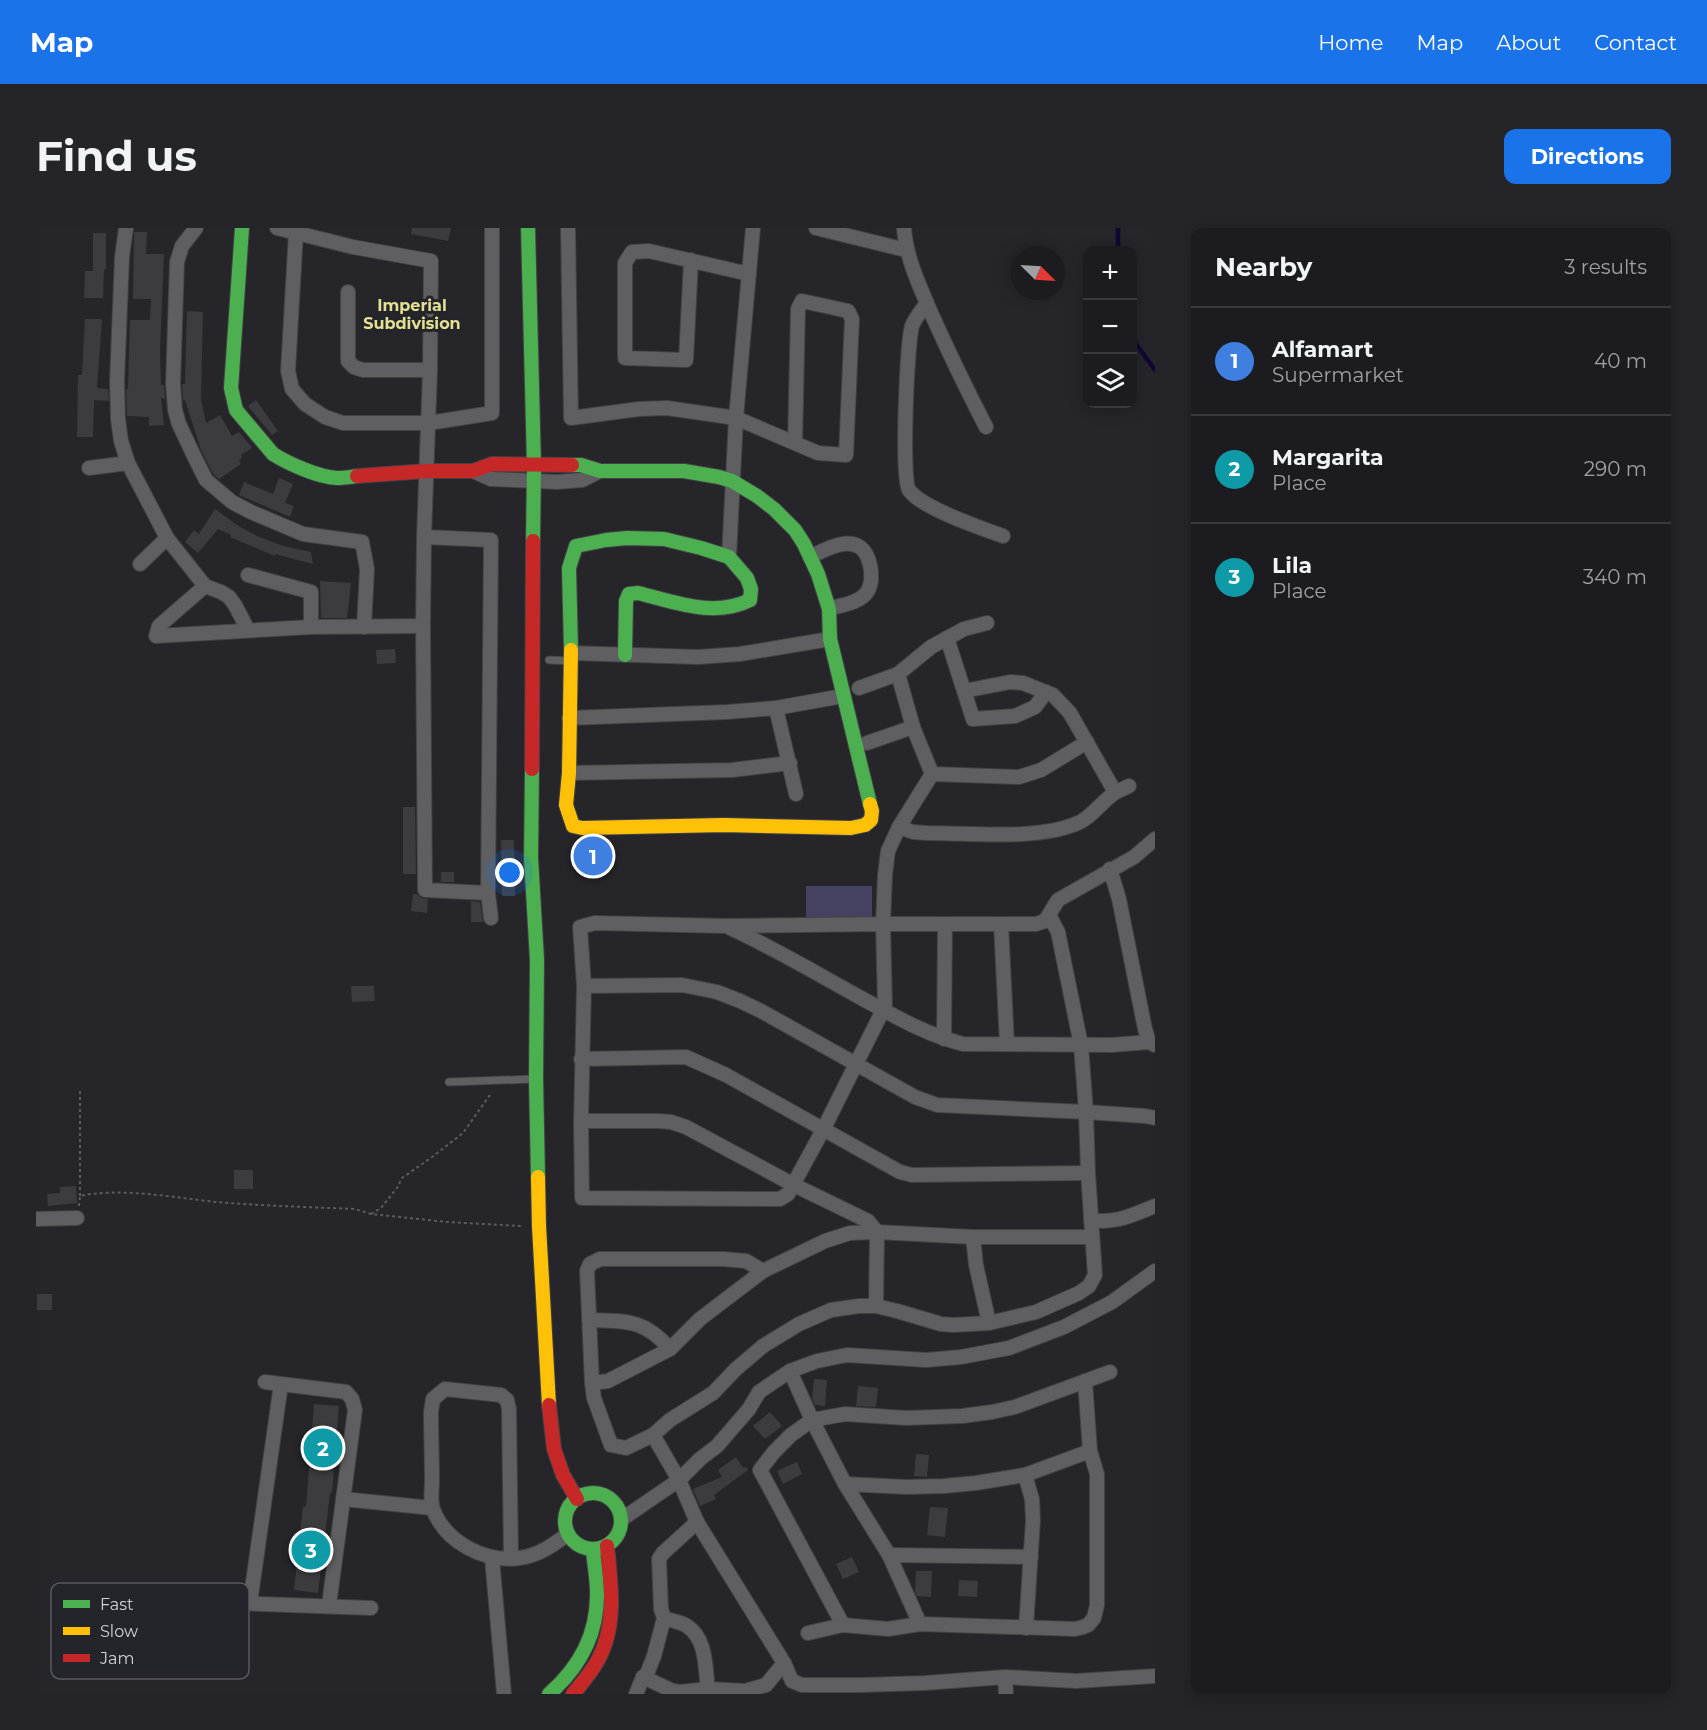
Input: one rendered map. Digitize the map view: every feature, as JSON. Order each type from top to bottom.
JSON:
[{"type":"street","points":[[126,228],[122,257],[117,381],[121,441],[128,463],[166,538],[205,586],[229,597],[248,630]]},
{"type":"street","points":[[196,228],[182,246],[177,262],[173,384],[175,410],[179,424],[206,480],[232,502],[303,534],[362,542],[367,569],[364,627]]},
{"type":"street","points":[[242,228],[231,388],[236,410],[273,454],[281,459],[320,476],[337,478],[427,471],[473,471],[492,464],[581,465],[600,471],[684,471],[732,481],[774,509],[795,530],[804,544],[818,574],[829,609],[830,639],[872,810],[871,820],[865,825],[851,828],[724,825],[582,828],[573,826],[567,806],[571,657],[569,568],[576,546],[627,538],[682,542],[729,557],[747,578],[751,589],[750,600],[742,606],[720,609],[638,593],[629,594],[626,601],[625,655]]},
{"type":"street","points":[[277,228],[352,247],[431,261],[423,626],[425,890],[489,893]]},
{"type":"street","points":[[296,232],[288,371],[292,389],[305,404],[325,417],[343,423],[429,423],[492,413],[492,228]]},
{"type":"street","points":[[528,228],[534,466],[531,858],[537,960],[536,1079],[539,1226],[554,1449],[563,1475],[577,1499]]},
{"type":"street","points":[[568,228],[571,418],[639,409],[667,408],[736,418],[818,453],[846,455],[852,319],[848,311],[802,301],[798,309],[795,443]]},
{"type":"street","points":[[729,557],[736,418],[753,228]]},
{"type":"street","points":[[816,228],[906,250]]},
{"type":"street","points":[[904,228],[906,250],[927,303],[952,360],[986,427]]},
{"type":"street","points":[[691,260],[686,360],[625,358],[626,263],[632,252],[649,251],[691,260],[749,274]]},
{"type":"street","points":[[348,291],[348,361],[354,367],[363,370],[430,370]]},
{"type":"street","points":[[927,303],[912,324],[908,363],[907,488],[915,498],[928,505],[1003,536]]},
{"type":"street","points":[[89,468],[128,463]]},
{"type":"street","points":[[473,471],[491,479],[534,482],[582,480],[600,471]]},
{"type":"street","points":[[424,537],[491,540],[489,893],[491,918]]},
{"type":"street","points":[[140,564],[166,538]]},
{"type":"street","points":[[810,557],[832,545],[842,543],[853,544],[864,550],[870,562],[871,581],[867,592],[856,601],[829,609]]},
{"type":"street","points":[[248,575],[311,592],[311,627]]},
{"type":"street","points":[[205,586],[159,626],[156,636],[311,627],[423,626]]},
{"type":"street","points":[[859,688],[898,674],[931,647],[964,628],[987,623]]},
{"type":"street","points":[[947,638],[972,719],[1015,716],[1035,707],[1046,692]]},
{"type":"street","points":[[571,657],[721,656],[830,639]]},
{"type":"street","points":[[898,674],[913,727],[932,774]]},
{"type":"street","points":[[964,691],[1010,682],[1023,683],[1053,695],[1070,713],[1115,792]]},
{"type":"street","points":[[569,718],[727,712],[776,708],[843,696]]},
{"type":"street","points":[[776,708],[796,794]]},
{"type":"street","points":[[867,743],[913,727]]},
{"type":"street","points":[[932,774],[1019,777],[1041,771],[1087,742]]},
{"type":"street","points":[[569,773],[732,770],[790,764]]},
{"type":"street","points":[[932,774],[899,827],[888,851],[883,924],[885,1002],[883,1010],[788,1194],[780,1199],[582,1198],[584,986],[580,927],[595,923],[726,926],[883,924],[1036,924],[1045,921],[1058,900],[1134,857],[1155,839]]},
{"type":"street","points":[[899,827],[927,833],[1027,834],[1045,832],[1080,822],[1115,792],[1129,786]]},
{"type":"street","points":[[726,926],[883,1010],[944,1039],[963,1044],[1152,1043],[1145,1029],[1119,899],[1110,869]]},
{"type":"street","points":[[763,1271],[746,1261],[723,1259],[600,1259],[590,1264],[587,1271],[592,1383],[594,1398],[611,1445],[626,1448],[653,1435],[670,1420],[713,1393],[748,1358],[783,1333],[831,1310],[876,1306],[941,1324],[989,1323],[1036,1312],[1079,1293],[1089,1286],[1095,1275],[1081,1045],[1058,932],[1049,915]]},
{"type":"street","points":[[944,1039],[945,924]]},
{"type":"street","points":[[1001,924],[1007,1044]]},
{"type":"street","points":[[584,986],[682,985],[717,992],[761,1011],[915,1097],[937,1105],[1086,1112],[1155,1118]]},
{"type":"street","points":[[582,1059],[686,1057],[726,1075],[900,1172],[912,1175],[1088,1173]]},
{"type":"street","points":[[581,1121],[671,1122],[686,1127],[794,1185],[868,1221],[877,1232],[876,1306]]},
{"type":"street","points":[[1091,1220],[1104,1222],[1121,1220],[1155,1206]]},
{"type":"street","points":[[36,1219],[77,1218]]},
{"type":"street","points":[[592,1383],[608,1381],[670,1349],[700,1319],[763,1271],[825,1241],[849,1233],[877,1232],[973,1237],[1092,1237]]},
{"type":"street","points":[[973,1237],[976,1264],[989,1323]]},
{"type":"street","points":[[622,1519],[679,1480],[717,1446],[759,1392],[790,1371],[817,1360],[847,1355],[926,1360],[962,1357],[1009,1348],[1064,1328],[1112,1302],[1155,1271]]},
{"type":"street","points":[[589,1320],[635,1323],[650,1330],[670,1349]]},
{"type":"street","points":[[790,1371],[845,1484],[890,1555],[920,1624]]},
{"type":"street","points":[[843,1625],[760,1470],[791,1435],[812,1420],[845,1414],[906,1418],[962,1416],[992,1412],[1015,1407],[1110,1372]]},
{"type":"street","points":[[808,1633],[843,1625],[888,1629],[920,1624],[1026,1628],[1083,1627],[1088,1624],[1094,1618],[1097,1605],[1097,1473],[1090,1451],[1085,1381]]},
{"type":"street","points":[[265,1382],[346,1392],[355,1410],[329,1605]]},
{"type":"street","points":[[247,1583],[281,1384]]},
{"type":"street","points":[[511,1558],[507,1400],[501,1395],[445,1389],[433,1399],[431,1412],[432,1508],[446,1531],[467,1548],[492,1558],[519,1559],[544,1551],[568,1534]]},
{"type":"street","points":[[653,1435],[679,1480],[697,1522],[784,1663],[792,1681],[802,1685],[862,1689],[926,1688],[1005,1677],[1076,1688],[1155,1676]]},
{"type":"street","points":[[845,1484],[906,1487],[976,1483],[1024,1475],[1090,1451]]},
{"type":"street","points":[[1024,1475],[1032,1499],[1033,1520],[1026,1628]]},
{"type":"street","points":[[590,1493],[605,1496],[616,1504],[622,1519],[618,1535],[607,1546],[593,1550],[578,1546],[568,1534],[565,1519],[567,1511],[577,1499],[590,1493]]},
{"type":"street","points":[[343,1499],[432,1508]]},
{"type":"street","points":[[636,1694],[654,1656],[664,1618],[661,1609],[659,1559],[697,1522]]},
{"type":"street","points":[[573,1694],[588,1678],[600,1658],[609,1635],[613,1601],[607,1546]]},
{"type":"street","points":[[549,1694],[575,1669],[594,1630],[597,1601],[593,1550]]},
{"type":"street","points":[[890,1555],[1031,1557]]},
{"type":"street","points":[[492,1558],[504,1694]]},
{"type":"street","points":[[249,1603],[371,1608]]},
{"type":"street","points":[[664,1618],[686,1625],[700,1642],[705,1658],[708,1689]]},
{"type":"street","points":[[643,1677],[680,1692],[708,1689],[744,1691],[766,1684],[784,1663]]},
{"type":"street","points":[[1005,1677],[1006,1694]]},
{"type":"lane","points":[[549,660],[571,657]]},
{"type":"lane","points":[[449,1082],[536,1079]]},
{"type":"path","points":[[371,1214],[381,1208],[402,1178],[463,1133],[500,1080]]},
{"type":"path","points":[[77,1218],[80,1196],[80,1090]]},
{"type":"path","points":[[80,1196],[94,1193],[124,1193],[228,1203],[355,1209],[371,1214],[447,1222],[539,1226]]},
{"type":"shaded area","points":[[806,886],[872,886],[872,921],[806,922]]},
{"type":"building","points":[[412,228],[451,228],[448,241],[411,234]]},
{"type":"building","points":[[134,232],[147,232],[146,254],[164,254],[160,352],[161,385],[164,385],[165,399],[161,398],[164,425],[149,426],[149,417],[127,416],[126,389],[128,389],[130,320],[150,320],[151,299],[133,299]]},
{"type":"building","points":[[93,233],[106,233],[103,298],[84,298],[85,271],[93,271]]},
{"type":"building","points":[[187,311],[203,312],[201,399],[206,423],[220,415],[232,436],[239,432],[252,448],[241,455],[242,458],[239,460],[241,464],[219,479],[213,474],[201,450],[185,400],[183,400]]},
{"type":"building","points":[[85,319],[102,319],[97,388],[108,389],[109,401],[94,400],[93,437],[77,437],[78,375],[82,375]]},
{"type":"building","points":[[256,400],[278,431],[272,435],[248,406]]},
{"type":"building","points":[[279,478],[293,484],[285,503],[294,506],[290,517],[239,495],[244,482],[273,494]]},
{"type":"building","points":[[215,509],[257,536],[283,546],[311,552],[313,564],[275,554],[275,556],[230,537],[231,535],[218,529],[198,553],[185,542],[194,530],[199,534]]},
{"type":"building","points":[[320,581],[351,583],[347,618],[321,618]]},
{"type":"building","points":[[395,649],[396,663],[377,664],[376,650]]},
{"type":"building","points":[[403,807],[415,807],[416,874],[403,874]]},
{"type":"building","points":[[501,840],[514,840],[515,896],[502,896]]},
{"type":"building","points":[[441,872],[454,872],[454,882],[441,882]]},
{"type":"building","points":[[413,894],[428,899],[427,913],[411,911]]},
{"type":"building","points":[[471,901],[480,902],[483,922],[471,922]]},
{"type":"building","points":[[351,986],[374,986],[375,1001],[352,1002]]},
{"type":"building","points":[[234,1170],[253,1170],[253,1189],[234,1189]]},
{"type":"building","points":[[76,1186],[77,1203],[48,1206],[47,1194],[60,1193],[60,1187]]},
{"type":"building","points":[[37,1294],[52,1294],[52,1310],[37,1310]]},
{"type":"building","points":[[814,1379],[827,1380],[825,1406],[815,1405],[812,1399]]},
{"type":"building","points":[[858,1386],[878,1388],[876,1407],[856,1406]]},
{"type":"building","points":[[314,1404],[339,1406],[332,1493],[330,1493],[318,1593],[294,1590],[303,1506],[306,1507]]},
{"type":"building","points":[[770,1412],[782,1426],[765,1439],[753,1426]]},
{"type":"building","points":[[916,1454],[929,1455],[927,1477],[914,1476]]},
{"type":"building","points":[[736,1457],[743,1468],[746,1467],[748,1470],[714,1495],[716,1499],[700,1506],[693,1489],[722,1477],[718,1470]]},
{"type":"building","points":[[797,1462],[802,1474],[783,1484],[777,1471]]},
{"type":"building","points":[[930,1507],[948,1508],[945,1537],[927,1535]]},
{"type":"building","points":[[852,1557],[859,1572],[843,1579],[836,1564]]},
{"type":"building","points":[[916,1571],[932,1571],[931,1597],[917,1596],[915,1592]]},
{"type":"building","points":[[959,1580],[978,1581],[977,1597],[958,1596]]},
{"type":"waterway","points":[[1118,228],[1118,246]]},
{"type":"waterway","points":[[1137,345],[1155,370]]},
{"type":"traffic: fast","points":[[242,228],[231,388],[236,410],[273,454],[280,458],[321,475],[337,478],[357,476]]},
{"type":"traffic: fast","points":[[528,228],[534,466],[533,541]]},
{"type":"traffic: fast","points":[[572,465],[581,465],[600,471],[684,471],[719,477],[732,481],[757,496],[795,530],[818,574],[829,609],[830,639],[870,804]]},
{"type":"traffic: fast","points":[[571,650],[569,568],[576,546],[627,538],[664,539],[729,557],[747,578],[751,589],[750,600],[723,608],[694,607],[638,593],[629,594],[626,601],[625,655]]},
{"type":"traffic: fast","points":[[532,769],[531,858],[537,960],[538,1177]]},
{"type":"traffic: fast","points":[[588,1493],[598,1493],[613,1501],[619,1510],[621,1521],[619,1532],[613,1541],[598,1549],[588,1549],[577,1544],[570,1537],[565,1526],[565,1516],[570,1505],[577,1498],[588,1493]]},
{"type":"traffic: fast","points":[[549,1694],[570,1673],[590,1636],[597,1592],[593,1550]]},
{"type":"traffic: slow","points":[[571,650],[569,773],[566,805],[573,826],[582,828],[724,825],[851,828],[865,825],[871,820],[870,804]]},
{"type":"traffic: slow","points":[[538,1177],[549,1405]]},
{"type":"traffic: jam","points":[[357,476],[427,471],[473,471],[492,464],[572,465]]},
{"type":"traffic: jam","points":[[532,769],[533,541]]},
{"type":"traffic: jam","points":[[549,1405],[554,1449],[563,1475],[577,1499]]},
{"type":"traffic: jam","points":[[573,1694],[595,1665],[608,1633],[611,1604],[607,1546]]},
{"type":"place","name":"Alfamart","points":[[593,856]]},
{"type":"place","name":"Margarita","points":[[323,1448]]},
{"type":"place","name":"Lila","points":[[311,1550]]},
{"type":"district","name":"Imperial Subdivision","points":[[412,314]]}]
